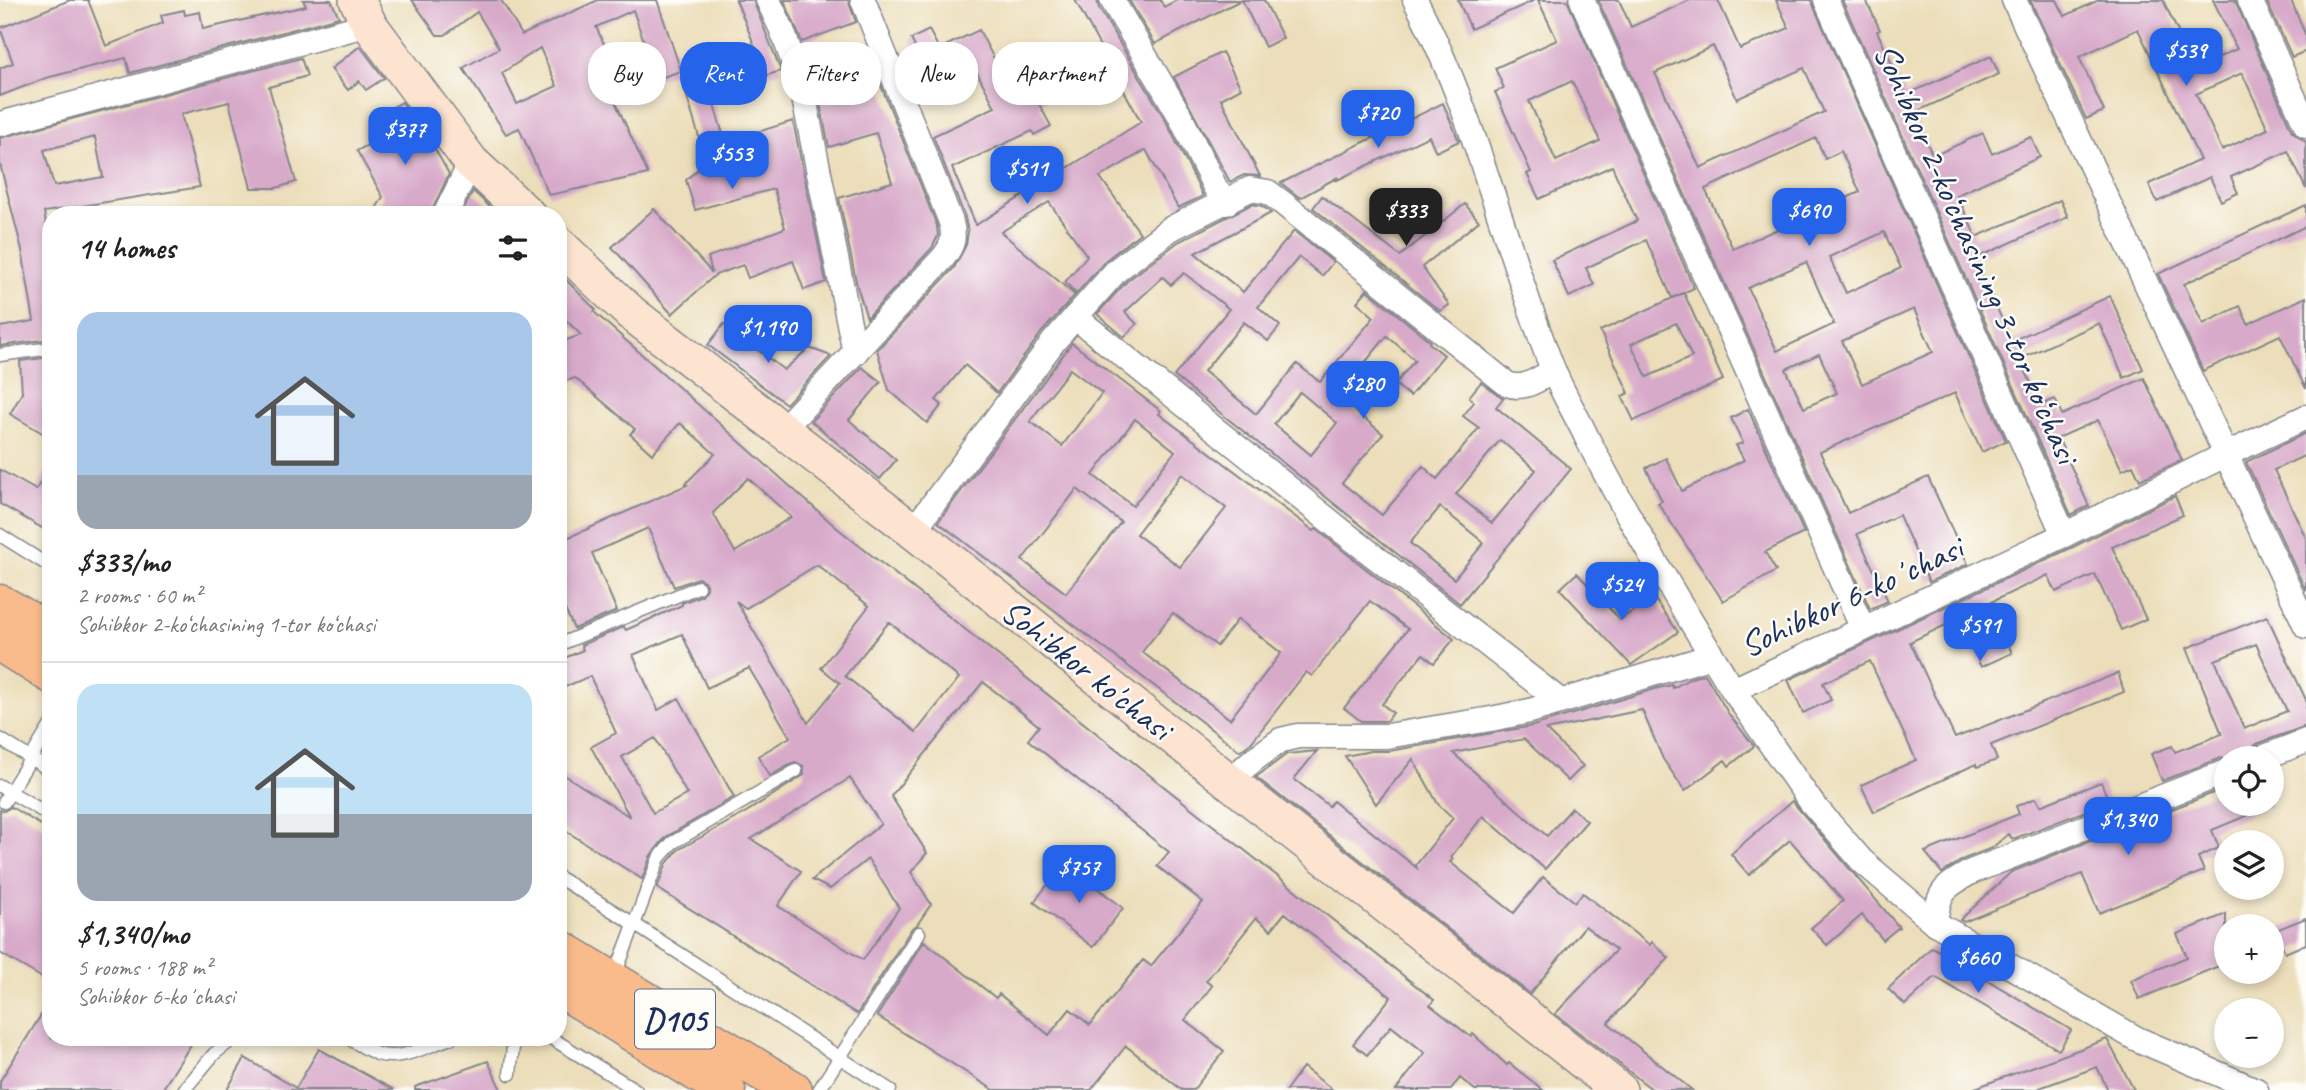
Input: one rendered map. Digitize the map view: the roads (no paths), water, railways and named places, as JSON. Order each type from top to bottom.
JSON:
[{"type":"highway","points":[[0,604],[42,629]]},
{"type":"highway","points":[[0,642],[42,668]]},
{"type":"highway","name":"D105","points":[[567,954],[793,1090]]},
{"type":"highway","name":"D105","points":[[567,992],[704,1084]]},
{"type":"street","points":[[768,0],[801,83],[855,353]]},
{"type":"street","points":[[782,430],[943,258],[951,247],[954,236],[951,222],[863,0]]},
{"type":"street","points":[[1112,0],[1179,114],[1215,187],[1226,203]]},
{"type":"street","points":[[1415,0],[1436,39],[1457,91],[1553,371],[1612,487],[1733,690]]},
{"type":"street","points":[[1582,0],[1863,629]]},
{"type":"street","name":"Sohibkor 2-ko‘chasining 3-tor ko‘chasi","points":[[1826,0],[2064,535]]},
{"type":"street","points":[[2014,0],[2306,626]]},
{"type":"street","points":[[2250,0],[2306,125]]},
{"type":"street","points":[[0,124],[363,12],[471,162],[518,206]]},
{"type":"street","points":[[449,206],[471,162]]},
{"type":"street","points":[[913,531],[1054,341],[1116,271],[1170,229],[1250,189],[1268,192],[1507,384],[1516,387],[1528,385],[1553,371]]},
{"type":"street","name":"Sohibkor ko'chasi","points":[[567,253],[631,313],[913,531],[1619,1090]]},
{"type":"street","points":[[1075,317],[1560,701]]},
{"type":"street","name":"Sohibkor 6-koʼchasi","points":[[2256,1090],[2137,1039],[1935,923],[1862,861],[1811,802],[1733,690],[2064,535],[2306,417]]},
{"type":"street","points":[[1229,781],[1281,740],[1298,736],[1387,736],[1491,719],[1713,656]]},
{"type":"street","points":[[2284,750],[2306,741]]},
{"type":"street","points":[[1935,923],[1937,903],[1946,886],[1971,872],[2214,777]]},
{"type":"lane","points":[[0,355],[42,349]]},
{"type":"lane","points":[[0,535],[42,561]]},
{"type":"lane","points":[[567,641],[698,587]]},
{"type":"lane","points":[[42,739],[5,793],[42,812]]},
{"type":"lane","points":[[0,740],[42,765]]},
{"type":"lane","points":[[612,981],[651,874],[659,858],[672,843],[796,771]]},
{"type":"lane","points":[[567,883],[890,1090]]},
{"type":"lane","points":[[819,1090],[919,933]]},
{"type":"lane","points":[[184,1090],[224,1046]]},
{"type":"lane","points":[[362,1046],[377,1054],[391,1056],[427,1046]]},
{"type":"lane","points":[[509,1074],[513,1046]]},
{"type":"lane","points":[[564,1046],[636,1090]]}]
